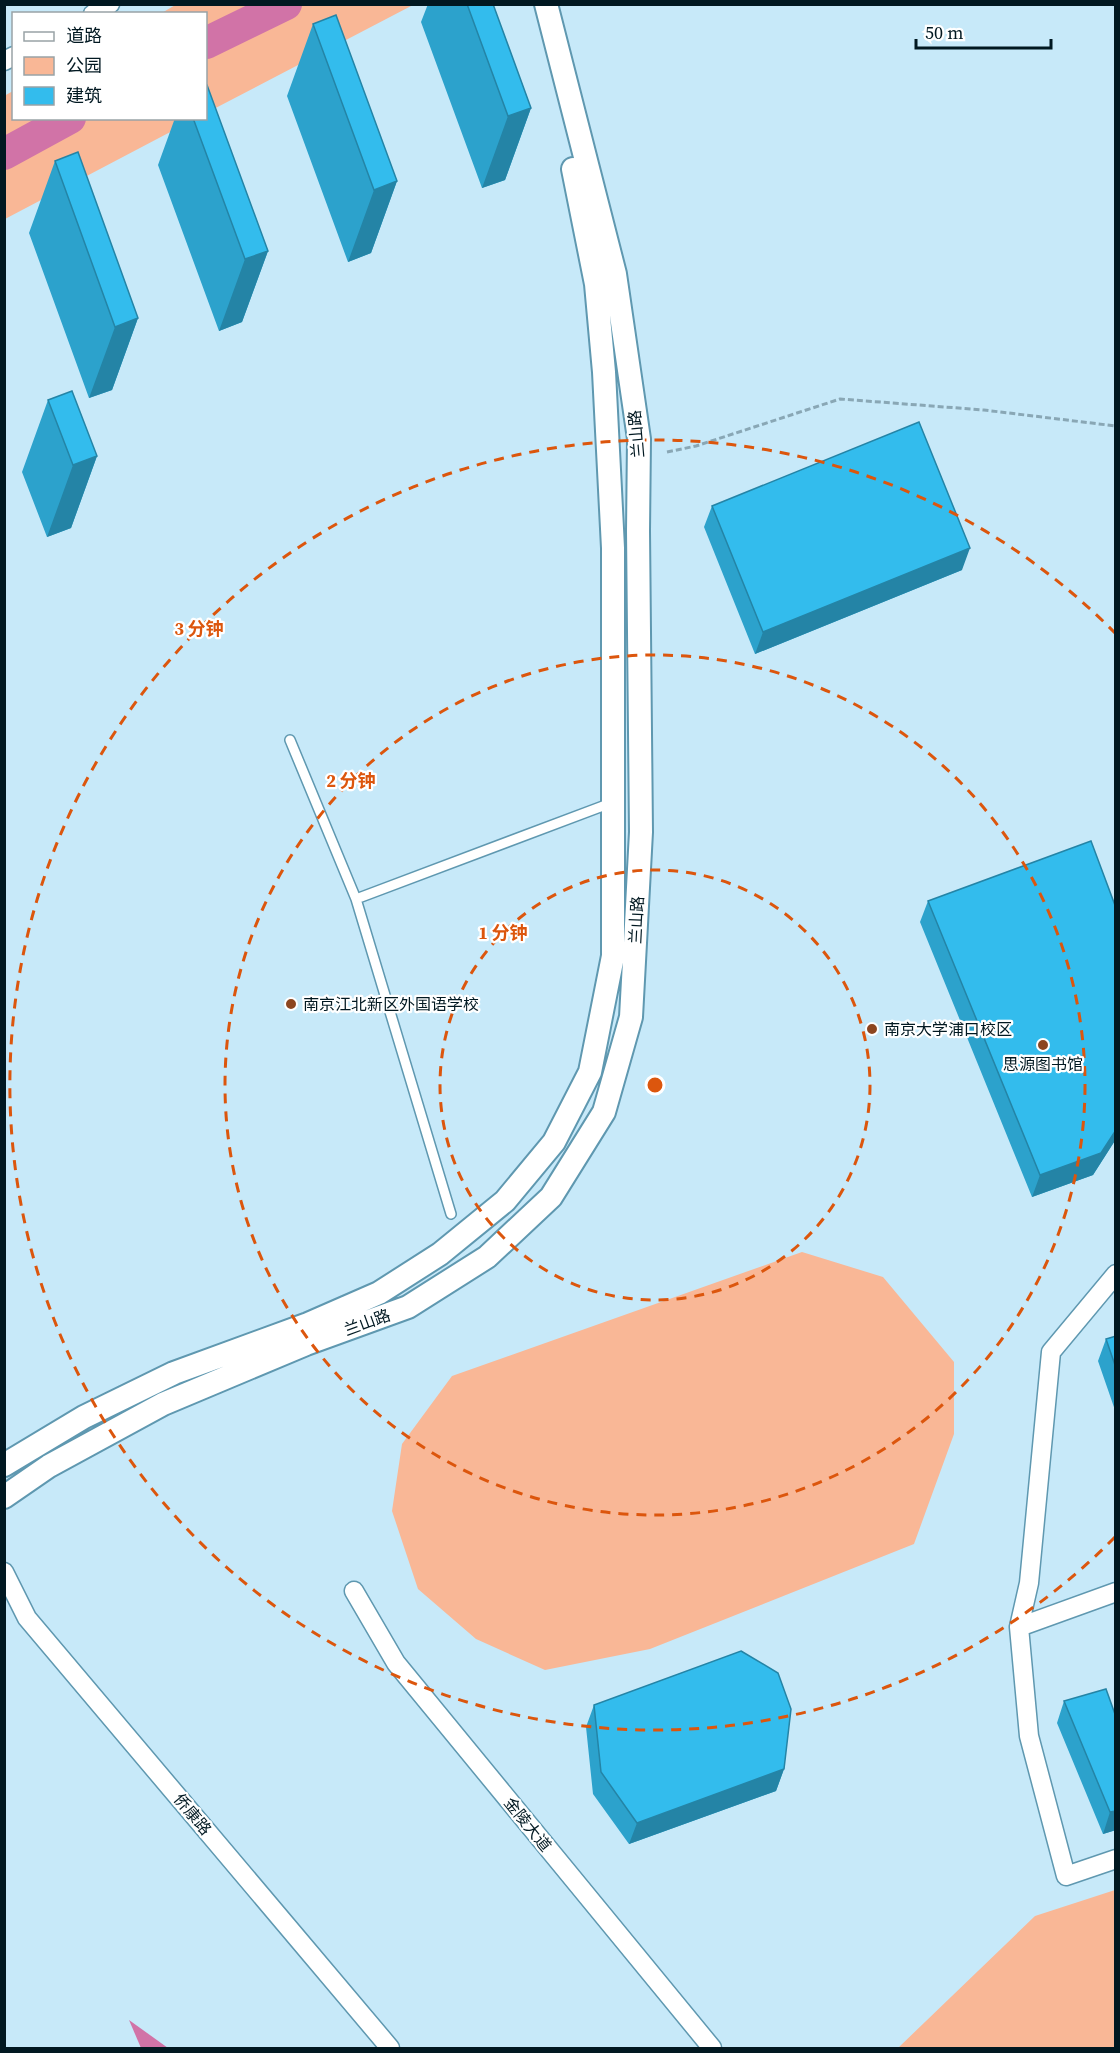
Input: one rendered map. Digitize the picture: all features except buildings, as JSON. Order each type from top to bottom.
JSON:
[{"type":"street","points":[[96,12],[110,4]]},
{"type":"street","name":"兰山路","points":[[4,1465],[84,1417],[174,1373],[308,1324],[380,1293],[441,1254],[505,1201],[555,1142],[591,1072],[613,956],[613,548],[604,372],[596,284],[573,170],[531,4]]},
{"type":"street","name":"兰山路","points":[[4,1497],[49,1466],[163,1404],[306,1344],[408,1307],[488,1257],[551,1197],[604,1112],[631,1017],[641,832],[639,440],[615,274],[546,4]]},
{"type":"street","points":[[1116,1274],[1051,1352],[1029,1583],[1019,1627],[1029,1736],[1066,1876],[1116,1859]]},
{"type":"street","name":"侨康路","points":[[4,1572],[27,1618],[390,2049]]},
{"type":"street","name":"金陵大道","points":[[354,1591],[396,1663],[712,2049]]},
{"type":"street","points":[[1019,1627],[1116,1592]]},
{"type":"lane","points":[[290,740],[356,899],[451,1214]]},
{"type":"lane","points":[[356,899],[613,802]]},
{"type":"path","points":[[667,452],[696,446],[840,399],[984,410],[1116,426]]},
{"type":"green space","points":[[177,4],[413,5],[207,112],[207,12],[163,12]]},
{"type":"green space","points":[[12,92],[12,120],[193,120],[5,219],[4,96]]},
{"type":"green space","points":[[802,1252],[883,1277],[954,1362],[954,1434],[914,1544],[650,1649],[545,1670],[476,1639],[418,1589],[392,1511],[402,1444],[452,1376]]},
{"type":"green space","points":[[1115,1890],[1115,2048],[898,2048],[1035,1916]]},
{"type":"shaded area","points":[[129,2020],[168,2048],[141,2048]]},
{"type":"waterway","points":[[207,43],[286,4]]},
{"type":"waterway","points":[[4,154],[66,120]]},
{"type":"place","name":"南京江北新区外国语学校","points":[[291,1004]]},
{"type":"place","name":"南京大学浦口校区","points":[[872,1029]]},
{"type":"place","name":"思源图书馆","points":[[1043,1045]]}]
